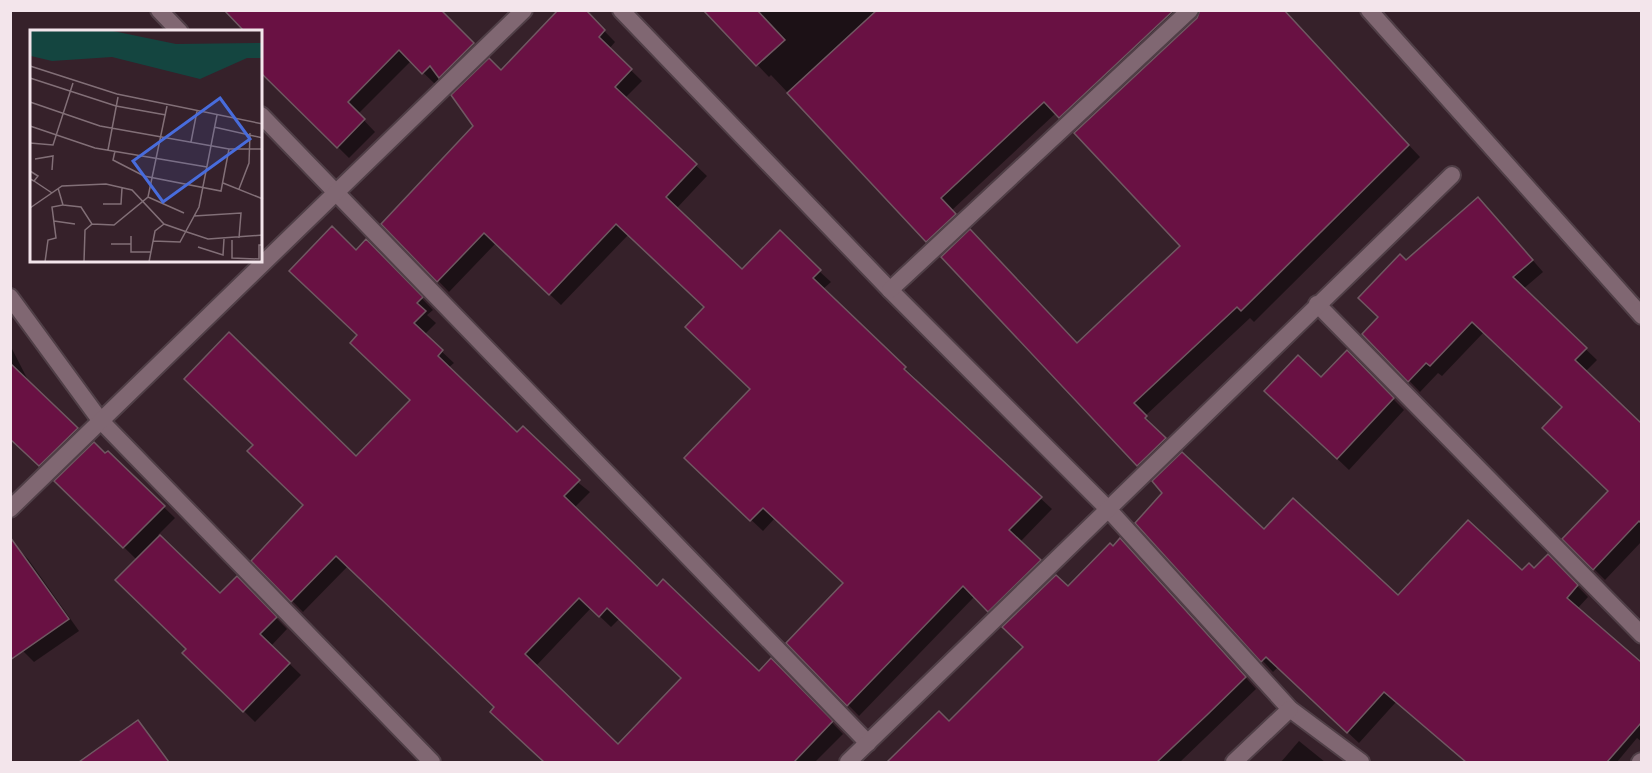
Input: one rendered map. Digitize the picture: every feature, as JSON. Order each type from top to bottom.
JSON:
[{"type":"street","points":[[159,10],[178,30]]},
{"type":"street","points":[[10,509],[100,420],[338,194],[524,10]]},
{"type":"street","points":[[621,10],[890,290],[1109,510],[1290,709],[1361,762]]},
{"type":"street","points":[[890,290],[1190,10]]},
{"type":"street","points":[[1369,10],[1641,316]]},
{"type":"street","points":[[262,116],[868,743]]},
{"type":"street","points":[[848,762],[1452,175]]},
{"type":"street","points":[[10,297],[100,420],[432,762]]},
{"type":"street","points":[[1317,304],[1641,635]]},
{"type":"street","points":[[1234,762],[1290,709]]},
{"type":"building","points":[[224,10],[441,10],[474,43],[439,78],[430,66],[422,74],[399,50],[348,102],[365,119],[337,148],[262,74],[262,30],[243,30]]},
{"type":"building","points":[[558,10],[586,10],[605,30],[599,37],[632,69],[615,87],[697,164],[666,197],[742,269],[780,230],[821,270],[813,278],[906,367],[904,369],[1042,497],[1009,530],[1041,560],[988,612],[963,586],[847,706],[786,643],[843,583],[763,508],[750,521],[684,458],[750,389],[685,327],[704,307],[616,224],[549,295],[484,233],[437,282],[381,224],[473,126],[451,95],[489,58],[501,70]]},
{"type":"building","points":[[703,10],[757,10],[785,40],[756,66]]},
{"type":"building","points":[[877,10],[1174,10],[1059,118],[1044,102],[941,198],[956,214],[926,242],[787,93]]},
{"type":"building","points":[[1200,10],[1284,10],[1409,145],[1241,311],[1237,307],[1134,403],[1147,416],[1145,418],[1166,438],[1137,466],[941,257],[970,229],[1077,343],[1180,246],[1074,133],[1197,18]]},
{"type":"building","points":[[1478,197],[1533,260],[1513,277],[1587,348],[1575,360],[1641,423],[1641,523],[1639,521],[1593,570],[1562,539],[1608,491],[1542,428],[1562,407],[1472,322],[1430,366],[1426,363],[1408,382],[1362,334],[1378,317],[1358,298],[1400,254],[1406,260]]},
{"type":"building","points":[[332,226],[356,250],[366,239],[423,297],[417,303],[426,311],[414,323],[443,350],[438,356],[517,432],[523,426],[580,480],[564,496],[657,586],[663,579],[759,671],[771,658],[833,721],[794,762],[544,762],[490,712],[494,707],[336,556],[291,602],[251,561],[303,505],[247,451],[253,445],[184,379],[229,332],[356,456],[410,400],[350,343],[357,335],[289,271]],"holes":[[[579,598],[599,617],[607,608],[681,678],[618,744],[525,654]]]},
{"type":"building","points":[[1347,350],[1394,398],[1337,459],[1264,391],[1298,355],[1321,377]]},
{"type":"building","points":[[10,363],[78,428],[39,466],[10,439]]},
{"type":"building","points":[[94,442],[105,453],[108,451],[165,506],[123,548],[54,481]]},
{"type":"building","points":[[1182,452],[1264,529],[1293,498],[1398,595],[1468,520],[1522,570],[1529,563],[1534,568],[1548,554],[1578,585],[1567,598],[1641,662],[1641,723],[1607,762],[1466,762],[1384,692],[1347,733],[1266,657],[1261,662],[1135,523],[1162,493],[1152,481]]},
{"type":"building","points":[[160,535],[220,593],[237,576],[277,617],[260,634],[290,663],[243,712],[182,653],[186,649],[115,580]]},
{"type":"building","points":[[10,537],[69,619],[10,660]]},
{"type":"building","points":[[1120,538],[1246,677],[1207,715],[1157,762],[887,762],[939,711],[949,721],[1023,647],[1002,627],[1056,575],[1068,586],[1110,543],[1113,546]]},
{"type":"building","points":[[138,720],[169,762],[79,762]]}]
